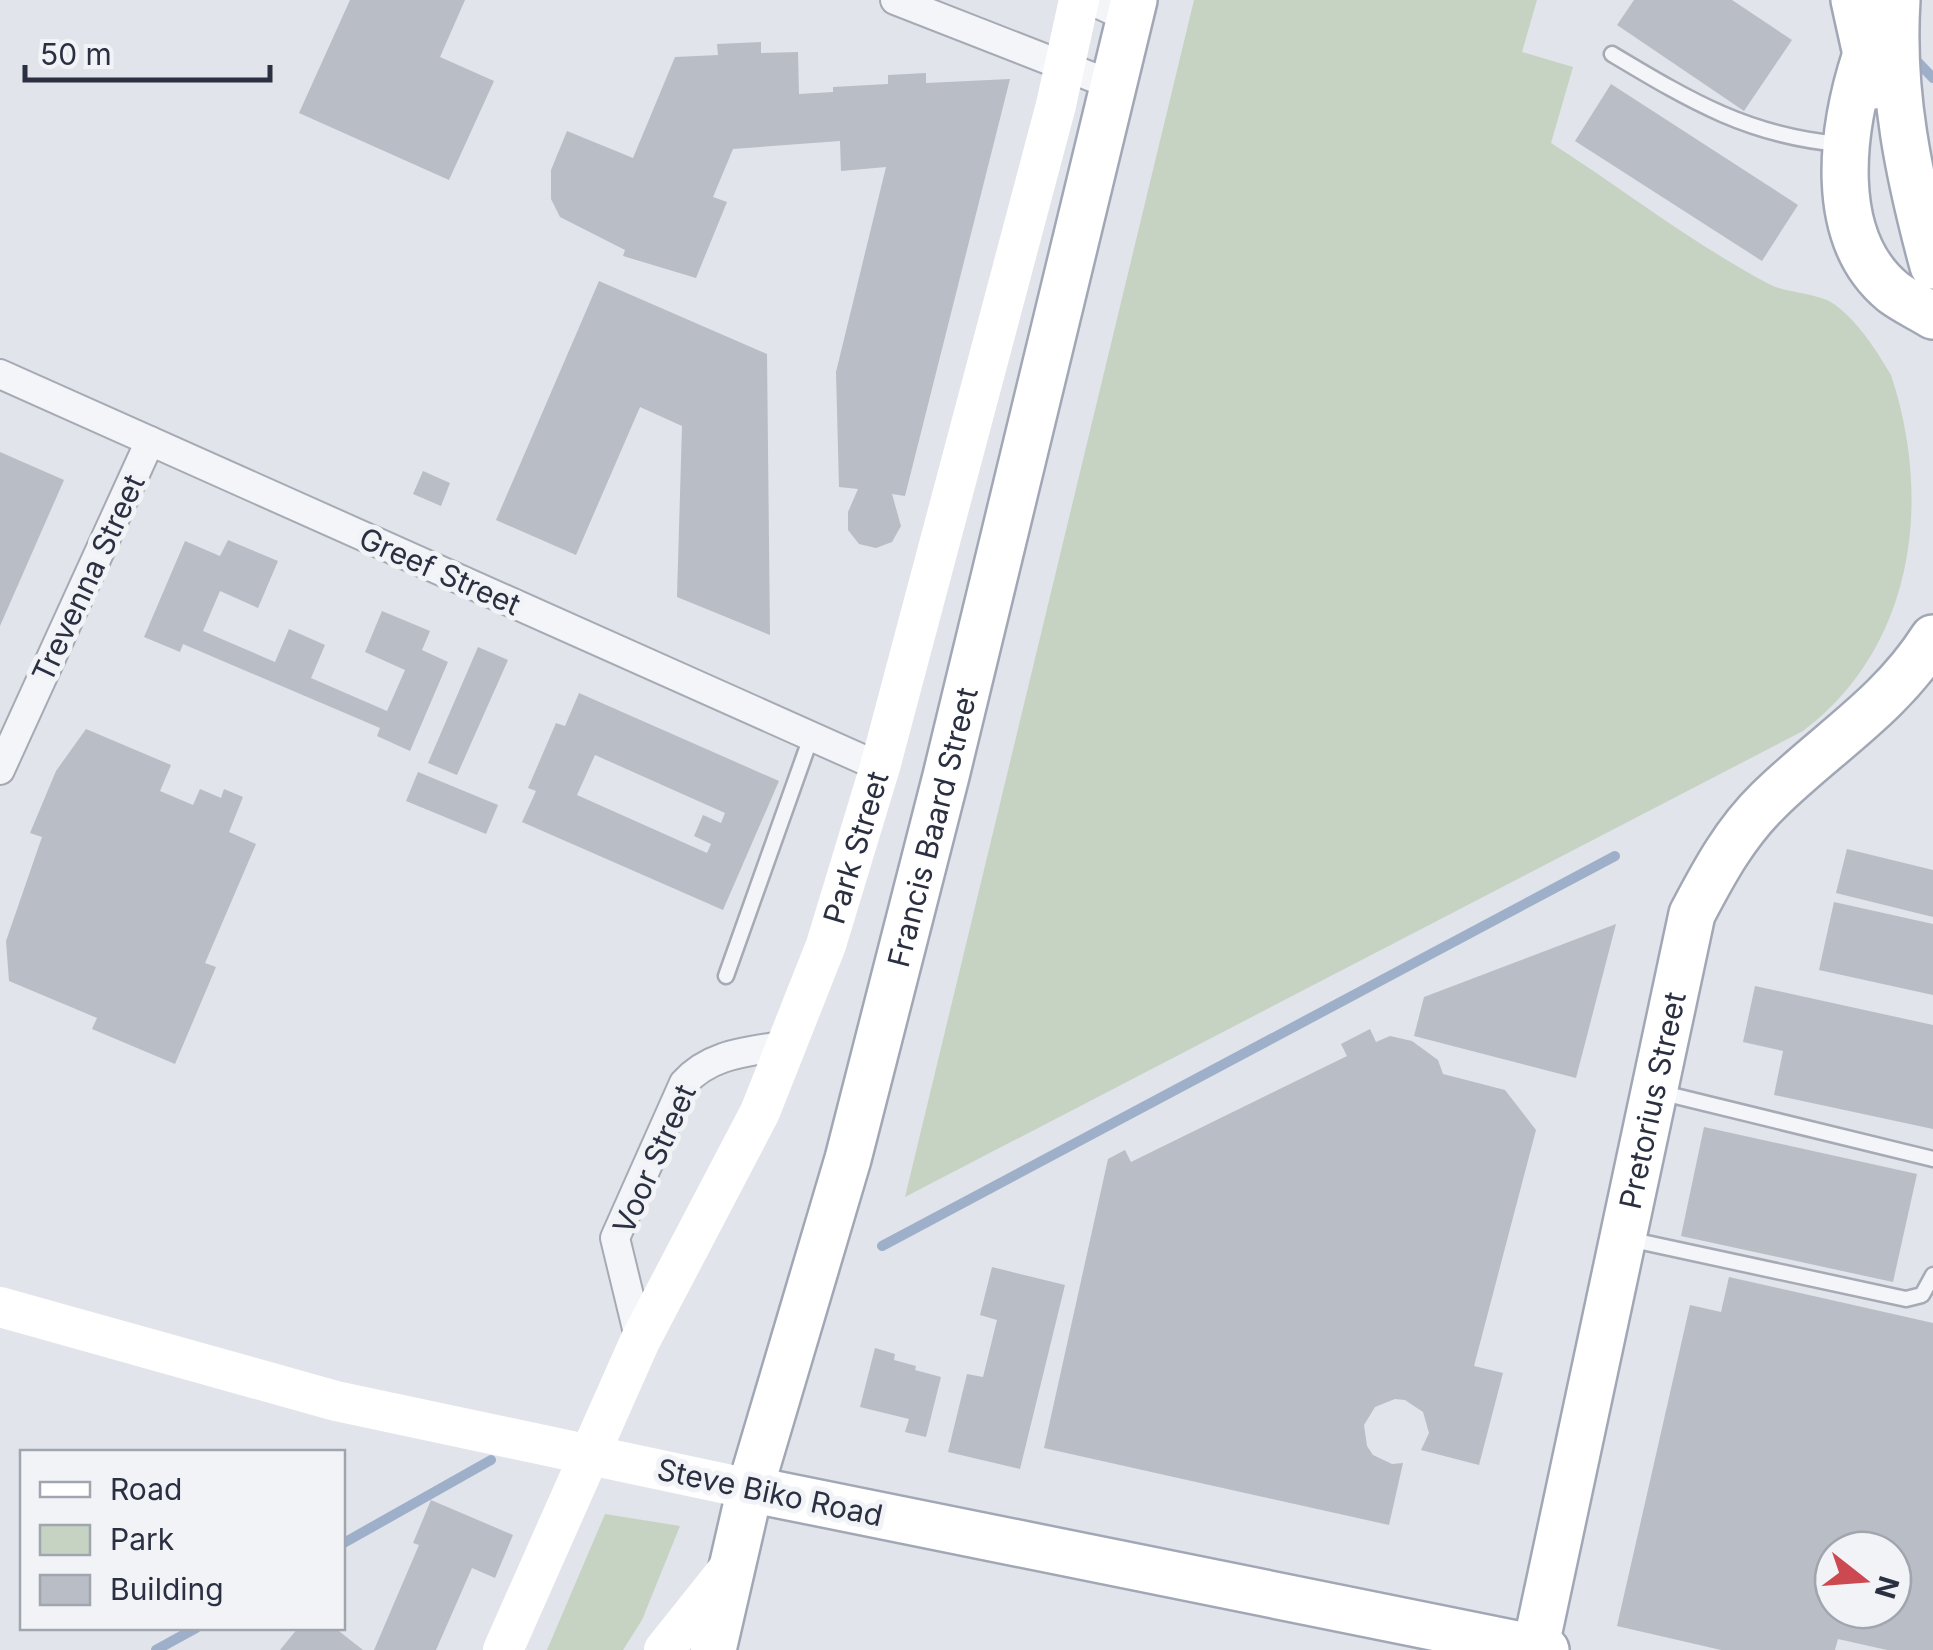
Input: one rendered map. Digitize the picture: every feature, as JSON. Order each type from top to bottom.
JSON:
[{"type":"main road","name":"Francis Baard Street","points":[[713,1650],[750,1489],[848,1160],[1115,86],[1118,6]]},
{"type":"main road","points":[[1875,19],[1846,144],[1855,234],[1874,271],[1892,291],[1933,316]]},
{"type":"main road","points":[[1875,19],[1879,108],[1904,148]]},
{"type":"main road","points":[[1875,19],[1894,61],[1904,148],[1933,266]]},
{"type":"main road","name":"Pretorius Street","points":[[1539,1649],[1692,914],[1727,848],[1769,800],[1906,680],[1933,638]]},
{"type":"main road","name":"Steve Biko Road","points":[[750,1489],[1539,1649]]},
{"type":"street","points":[[895,0],[1115,86]]},
{"type":"street","name":"Park Street","points":[[503,1650],[640,1340],[760,1112],[826,945],[880,767],[1079,0]]},
{"type":"street","name":"Greef Street","points":[[0,374],[880,767]]},
{"type":"street","name":"Trevenna Street","points":[[0,770],[150,442]]},
{"type":"street","name":"Voor Street","points":[[640,1340],[615,1238],[684,1083],[700,1065],[786,1045]]},
{"type":"street","name":"Steve Biko Road","points":[[0,1308],[336,1401],[750,1489]]},
{"type":"street","points":[[664,1650],[732,1566]]},
{"type":"lane","points":[[1612,54],[1745,126],[1780,137],[1846,144]]},
{"type":"lane","points":[[726,976],[811,737]]},
{"type":"lane","points":[[1654,1090],[1933,1159]]},
{"type":"lane","points":[[1622,1238],[1906,1299],[1922,1295],[1933,1275]]},
{"type":"green space","points":[[1194,0],[1537,0],[1522,52],[1573,67],[1551,143],[1741,268],[1777,287],[1834,304],[1858,327],[1879,356],[1891,375],[1904,423],[1911,472],[1911,521],[1904,569],[1891,615],[1869,658],[1840,697],[1803,731],[905,1197]]},
{"type":"green space","points":[[605,1514],[680,1526],[642,1620],[623,1650],[547,1650]]},
{"type":"building","points":[[350,0],[465,0],[440,57],[494,81],[449,180],[299,113]]},
{"type":"building","points":[[1634,0],[1732,0],[1792,40],[1744,111],[1617,25]]},
{"type":"building","points":[[761,42],[761,53],[798,52],[799,94],[833,92],[833,87],[888,84],[888,75],[926,73],[926,83],[1010,79],[905,496],[892,494],[901,526],[892,542],[876,548],[859,544],[848,530],[848,512],[858,489],[839,487],[836,372],[886,167],[841,171],[840,141],[733,149],[713,197],[727,202],[696,278],[623,256],[625,250],[560,217],[551,199],[551,170],[567,131],[633,158],[675,57],[718,55],[717,44]]},
{"type":"building","points":[[1611,84],[1798,205],[1762,261],[1575,141]]},
{"type":"building","points":[[599,281],[767,354],[770,635],[677,597],[682,426],[640,407],[576,555],[496,520]]},
{"type":"building","points":[[0,452],[64,480],[0,626]]},
{"type":"building","points":[[423,471],[450,483],[441,506],[413,494]]},
{"type":"building","points":[[228,540],[278,561],[258,608],[220,591],[203,631],[275,662],[289,629],[325,645],[311,678],[387,711],[405,670],[365,652],[382,611],[430,631],[422,650],[448,662],[410,751],[377,736],[380,728],[183,644],[180,652],[144,637],[185,541],[220,556]]},
{"type":"building","points":[[478,647],[508,660],[457,775],[428,763]]},
{"type":"building","points":[[579,693],[779,781],[723,910],[522,822],[536,791],[528,788],[556,723],[565,726]],"holes":[[[595,755],[725,813],[721,823],[703,815],[694,836],[711,844],[707,853],[577,795]]]},
{"type":"building","points":[[86,729],[171,765],[160,791],[193,805],[200,789],[221,798],[224,789],[243,797],[229,832],[256,844],[205,963],[216,967],[175,1064],[92,1029],[97,1018],[9,981],[6,941],[42,837],[30,833],[56,771]]},
{"type":"building","points":[[418,772],[498,805],[486,834],[406,801]]},
{"type":"building","points":[[1847,849],[1933,870],[1933,917],[1836,893]]},
{"type":"building","points":[[1834,902],[1933,924],[1933,995],[1819,970]]},
{"type":"building","points":[[1616,924],[1576,1078],[1414,1036],[1424,997]]},
{"type":"building","points":[[1755,986],[1933,1025],[1933,1129],[1774,1095],[1783,1051],[1743,1042]]},
{"type":"building","points":[[1370,1029],[1376,1042],[1390,1036],[1412,1041],[1438,1060],[1443,1074],[1505,1090],[1536,1130],[1474,1366],[1503,1373],[1479,1465],[1421,1450],[1429,1433],[1423,1412],[1405,1400],[1395,1399],[1375,1407],[1364,1425],[1367,1446],[1373,1455],[1392,1464],[1403,1463],[1389,1525],[1044,1448],[1108,1159],[1125,1150],[1131,1162],[1347,1056],[1341,1044]]},
{"type":"building","points":[[1704,1127],[1917,1174],[1893,1282],[1681,1236]]},
{"type":"building","points":[[992,1267],[1065,1285],[1020,1469],[948,1452],[967,1374],[983,1377],[997,1320],[980,1315]]},
{"type":"building","points":[[1729,1277],[1933,1323],[1933,1650],[1887,1650],[1838,1639],[1835,1650],[1721,1650],[1617,1626],[1690,1305],[1721,1312]]},
{"type":"building","points":[[875,1348],[895,1354],[894,1360],[916,1366],[915,1370],[941,1377],[926,1437],[905,1432],[909,1419],[860,1407]]},
{"type":"building","points":[[431,1500],[513,1535],[495,1578],[472,1568],[436,1650],[374,1650],[419,1545],[413,1543]]},
{"type":"building","points":[[296,1630],[338,1630],[363,1650],[280,1650]]},
{"type":"waterway","points":[[1911,55],[1933,78]]},
{"type":"waterway","points":[[882,1246],[1615,856]]},
{"type":"waterway","points":[[345,1542],[491,1460]]},
{"type":"waterway","points":[[156,1650],[192,1630]]}]
